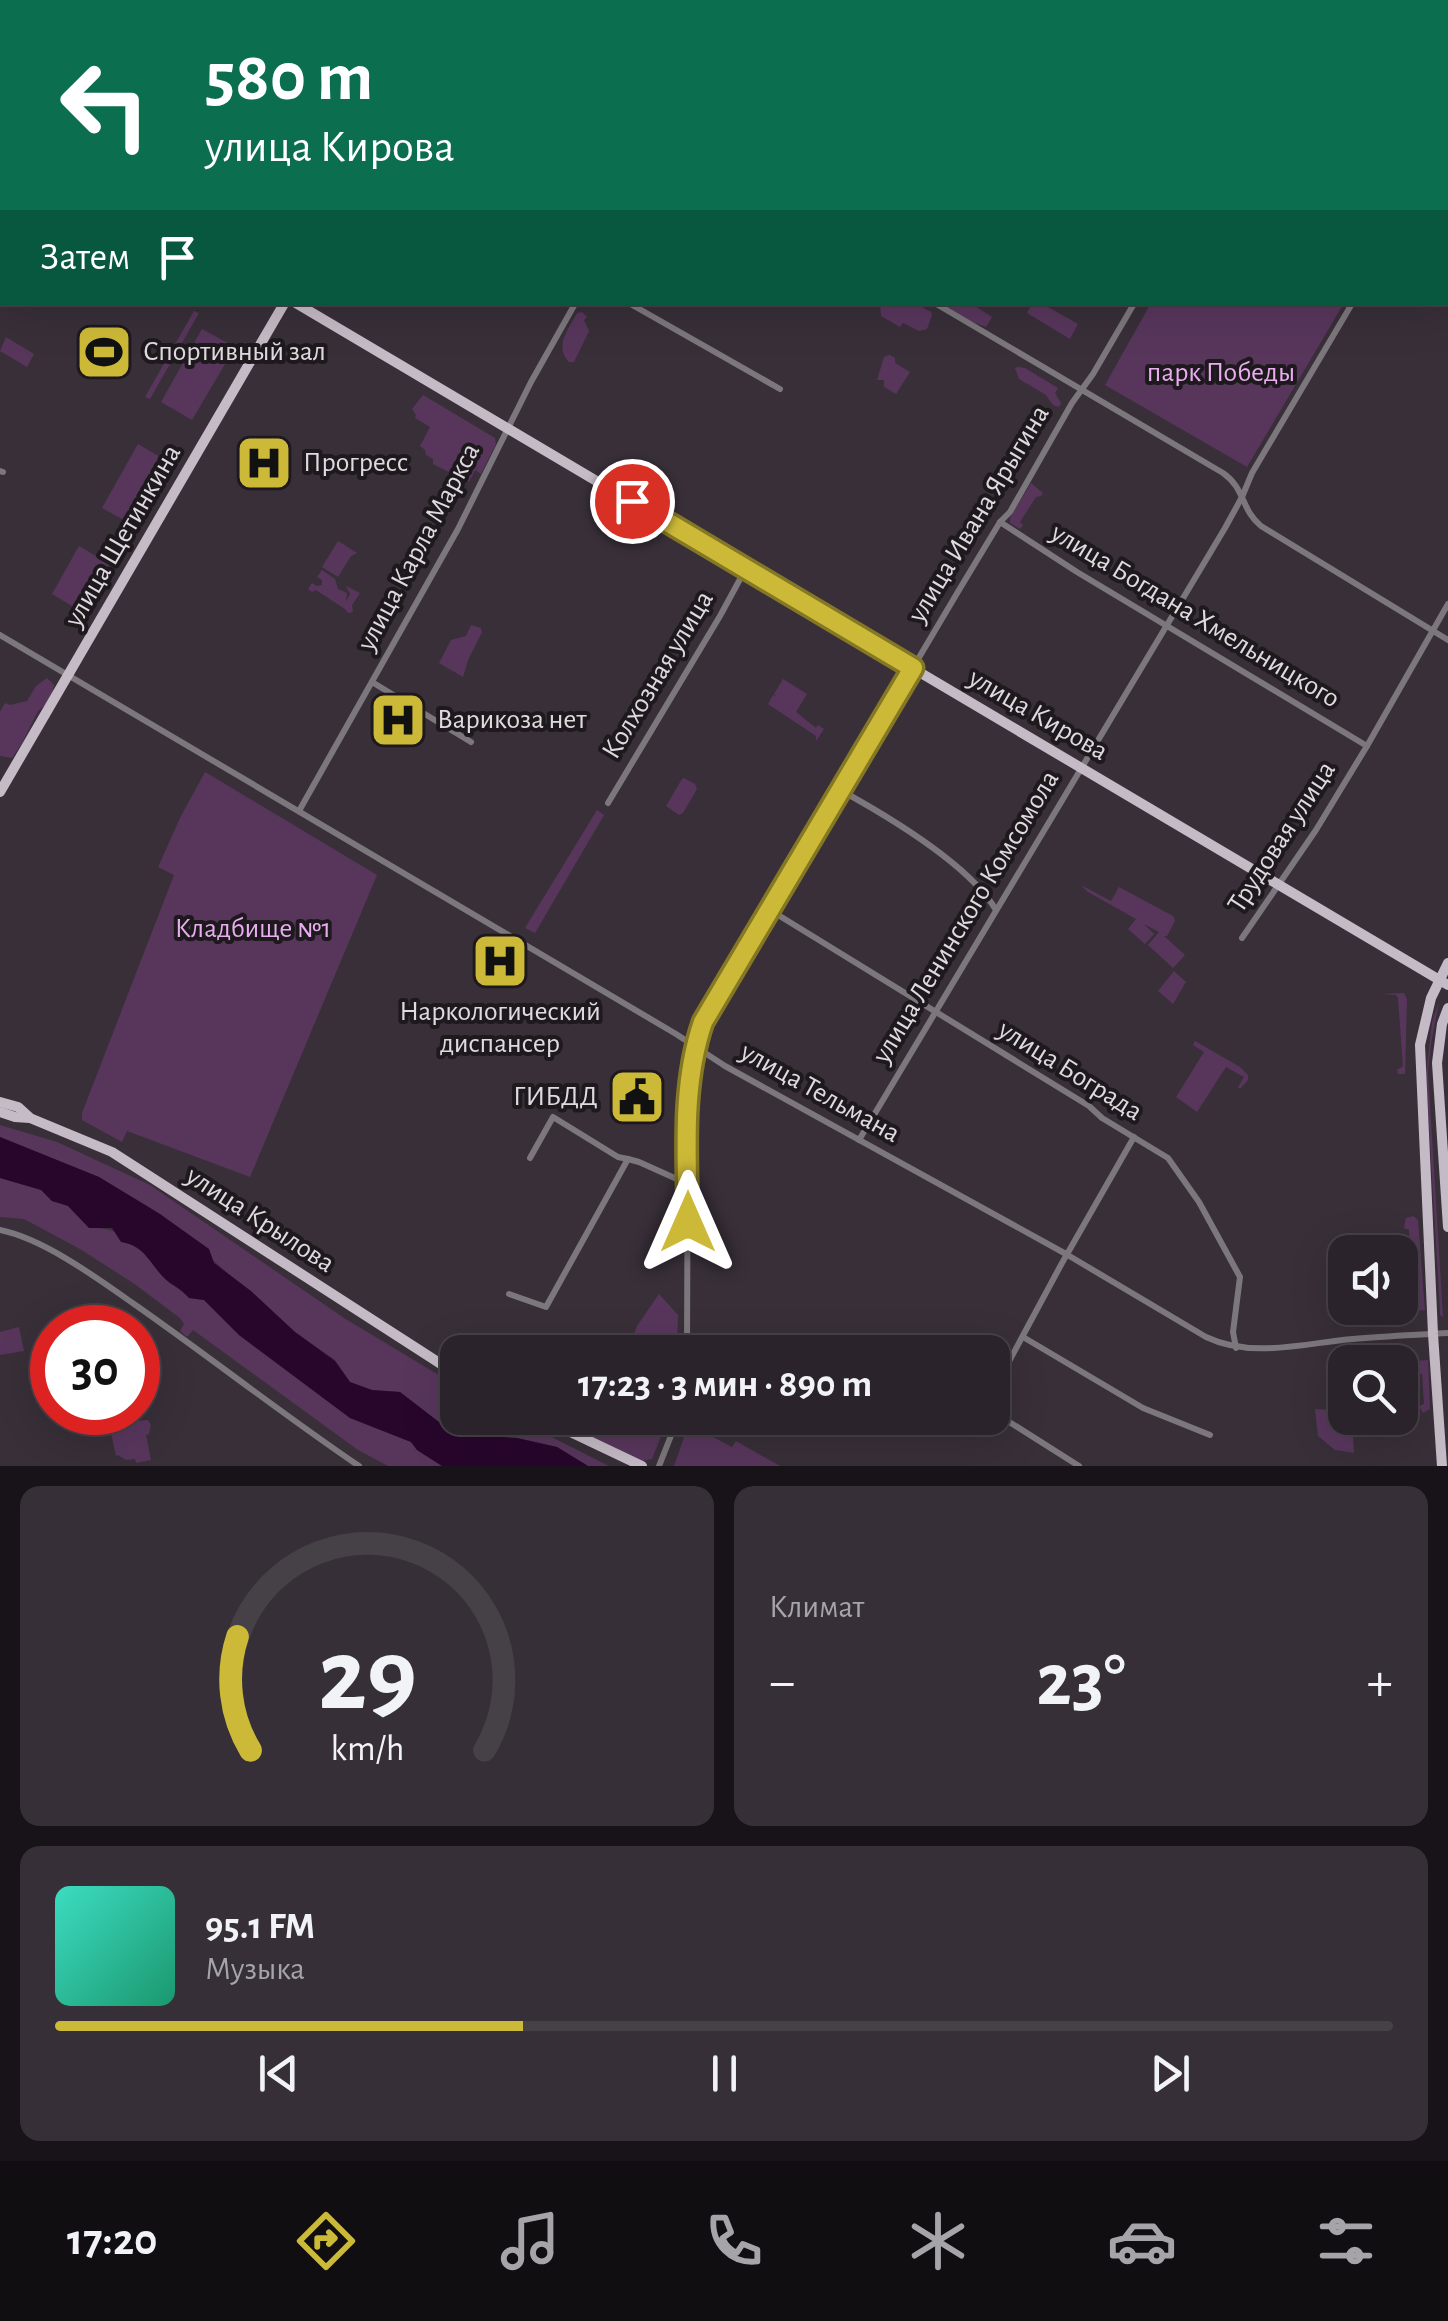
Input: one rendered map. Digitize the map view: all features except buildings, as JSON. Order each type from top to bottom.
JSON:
[{"type":"main road","name":"улица Щетинкина","points":[[0,792],[283,305]]},
{"type":"main road","name":"улица Кирова","points":[[299,305],[1444,982]]},
{"type":"main road","points":[[1442,1466],[1420,1045],[1431,998],[1444,982],[1448,962]]},
{"type":"main road","points":[[1448,1008],[1437,1063],[1448,1227]]},
{"type":"main road","name":"улица Крылова","points":[[0,1102],[18,1107],[30,1118]]},
{"type":"main road","name":"улица Крылова","points":[[0,1112],[30,1118],[82,1138],[138,1168],[440,1363]]},
{"type":"main road","points":[[577,1435],[642,1466]]},
{"type":"street","name":"улица Карла Маркса","points":[[299,811],[458,529],[574,305]]},
{"type":"street","points":[[632,305],[780,390]]},
{"type":"street","points":[[938,305],[1229,477],[1239,488],[1252,519],[1261,526],[1448,640]]},
{"type":"street","name":"улица Ивана Ярыгина","points":[[687,1335],[688,1084],[703,1022],[1133,305]]},
{"type":"street","name":"улица Ленинского Комсомола","points":[[859,1140],[1242,498],[1252,473],[1351,305]]},
{"type":"street","name":"улица Богдана Хмельницкого","points":[[1000,522],[1367,746]]},
{"type":"street","name":"Колхозная улица","points":[[608,803],[746,570]]},
{"type":"street","name":"Трудовая улица","points":[[1242,938],[1292,868],[1448,604]]},
{"type":"street","name":"улица Тельмана","points":[[0,635],[725,1066],[1066,1254],[1206,1337],[1250,1349],[1355,1338],[1448,1334]]},
{"type":"street","points":[[372,682],[470,742]]},
{"type":"street","points":[[842,791],[954,865],[996,910]]},
{"type":"street","name":"улица Бограда","points":[[770,910],[1168,1158],[1199,1202],[1240,1277],[1232,1332],[1236,1348]]},
{"type":"street","points":[[530,1158],[554,1118],[618,1156],[688,1184]]},
{"type":"street","points":[[1010,1360],[1134,1137]]},
{"type":"street","points":[[509,1294],[546,1307],[628,1159]]},
{"type":"street","points":[[0,1230],[34,1242],[95,1277],[359,1466]]},
{"type":"street","points":[[1023,1337],[1144,1408],[1210,1435]]},
{"type":"street","points":[[1010,1422],[1079,1466]]},
{"type":"street","points":[[659,1466],[671,1435]]},
{"type":"green space","points":[[880,305],[919,305],[932,315],[927,329],[919,331],[903,323],[900,327],[881,316]]},
{"type":"green space","points":[[942,305],[973,305],[992,317],[986,327]]},
{"type":"green space","points":[[1031,305],[1045,305],[1078,324],[1070,339],[1027,313]]},
{"type":"green space","name":"парк Победы","points":[[1150,305],[1343,305],[1247,467],[1105,385]]},
{"type":"green space","points":[[194,311],[199,313],[150,399],[145,397]]},
{"type":"green space","points":[[582,312],[589,331],[574,362],[569,362],[563,350],[564,338],[577,313]]},
{"type":"green space","points":[[202,329],[235,347],[192,420],[161,402]]},
{"type":"green space","points":[[6,337],[34,354],[27,367],[0,351]]},
{"type":"green space","points":[[890,355],[910,372],[896,394],[884,387],[884,380],[877,380],[884,357]]},
{"type":"green space","points":[[1015,368],[1058,388],[1055,393],[1061,403],[1059,407],[1019,379]]},
{"type":"green space","points":[[423,395],[495,438],[496,444],[481,474],[475,470],[469,482],[433,464],[420,446],[430,427],[415,418],[412,409]]},
{"type":"green space","points":[[138,444],[167,461],[131,524],[102,508]]},
{"type":"green space","points":[[1031,483],[1043,493],[1020,522],[1020,529],[1010,523],[1010,518]]},
{"type":"green space","points":[[338,541],[357,553],[338,577],[322,567]]},
{"type":"green space","points":[[79,546],[109,564],[82,612],[52,594]]},
{"type":"green space","points":[[322,570],[335,579],[338,589],[347,593],[346,602],[350,594],[346,586],[360,593],[352,605],[353,612],[348,613],[316,590],[308,589],[312,583],[322,585],[317,577]]},
{"type":"green space","points":[[471,625],[482,632],[463,677],[439,663],[451,640],[466,636]]},
{"type":"green space","points":[[47,678],[54,685],[51,701],[38,711],[12,758],[0,756],[0,712],[5,703],[27,701],[36,686]]},
{"type":"green space","points":[[783,679],[807,694],[796,712],[816,728],[818,725],[824,729],[816,741],[816,736],[768,704],[773,695],[777,697],[774,694]]},
{"type":"green space","name":"Кладбище №1","points":[[205,772],[377,875],[250,1177],[127,1131],[122,1142],[82,1120],[174,875],[158,867]]},
{"type":"green space","points":[[682,779],[695,784],[697,789],[679,815],[666,806]]},
{"type":"green space","points":[[597,810],[604,815],[535,933],[525,928]]},
{"type":"green space","points":[[1081,885],[1111,901],[1119,887],[1173,916],[1175,921],[1164,936],[1185,955],[1173,968],[1148,945],[1159,932],[1144,924],[1154,934],[1145,944],[1128,929],[1136,919]]},
{"type":"green space","points":[[1174,971],[1186,982],[1173,1004],[1158,991]]},
{"type":"green space","points":[[1404,993],[1405,1074],[1398,1074],[1403,1066],[1398,998],[1380,994]]},
{"type":"green space","points":[[1439,1002],[1428,1071],[1443,1317],[1426,1075],[1432,1022]]},
{"type":"green space","points":[[1195,1041],[1248,1075],[1240,1089],[1244,1077],[1226,1067],[1197,1112],[1176,1097],[1204,1052],[1193,1045]]},
{"type":"green space","points":[[0,1125],[57,1142],[150,1185],[344,1318],[440,1376],[440,1423],[400,1392],[371,1390],[350,1382],[335,1360],[295,1332],[160,1214],[99,1177],[0,1137]]},
{"type":"green space","points":[[0,1178],[42,1190],[52,1201],[67,1205],[89,1228],[124,1236],[189,1298],[204,1300],[239,1335],[350,1418],[411,1442],[442,1466],[388,1466],[358,1450],[193,1330],[187,1337],[180,1331],[184,1324],[180,1318],[136,1285],[24,1219],[0,1217]]},
{"type":"green space","points":[[1413,1216],[1418,1220],[1425,1310],[1418,1311],[1418,1235],[1409,1235],[1404,1228],[1406,1218]]},
{"type":"green space","points":[[659,1294],[678,1315],[677,1335],[634,1335]]},
{"type":"green space","points":[[19,1327],[24,1351],[0,1355],[0,1332]]},
{"type":"green space","points":[[1428,1360],[1430,1409],[1423,1413],[1419,1406],[1424,1404],[1418,1361]]},
{"type":"green space","points":[[1315,1409],[1328,1410],[1328,1435],[1353,1435],[1354,1453],[1335,1450],[1318,1436]]},
{"type":"green space","points":[[111,1435],[146,1435],[151,1460],[136,1463],[135,1459],[116,1456]]},
{"type":"green space","points":[[472,1435],[548,1435],[609,1466],[588,1466],[557,1447],[517,1438]]},
{"type":"green space","points":[[593,1435],[661,1435],[652,1459],[642,1461],[594,1439]]},
{"type":"green space","points":[[685,1435],[709,1435],[732,1447],[736,1441],[780,1466],[674,1466]]},
{"type":"shaded area","points":[[0,1137],[99,1177],[209,1249],[214,1263],[335,1361],[350,1382],[372,1390],[400,1392],[440,1423],[440,1435],[517,1438],[557,1447],[588,1466],[442,1466],[411,1442],[350,1418],[239,1335],[204,1300],[189,1298],[170,1283],[143,1253],[121,1242],[112,1228],[89,1228],[68,1206],[52,1201],[41,1190],[0,1178]]},
{"type":"place","name":"Спортивный зал","points":[[104,352]]},
{"type":"place","name":"Прогресс","points":[[264,463]]},
{"type":"place","name":"Варикоза нет","points":[[398,720]]},
{"type":"place","name":"Наркологический диспансер","points":[[500,961]]},
{"type":"place","name":"ГИБДД","points":[[637,1097]]},
{"type":"route","points":[[632,501],[913,668],[703,1022],[688,1084],[688,1222]]}]
